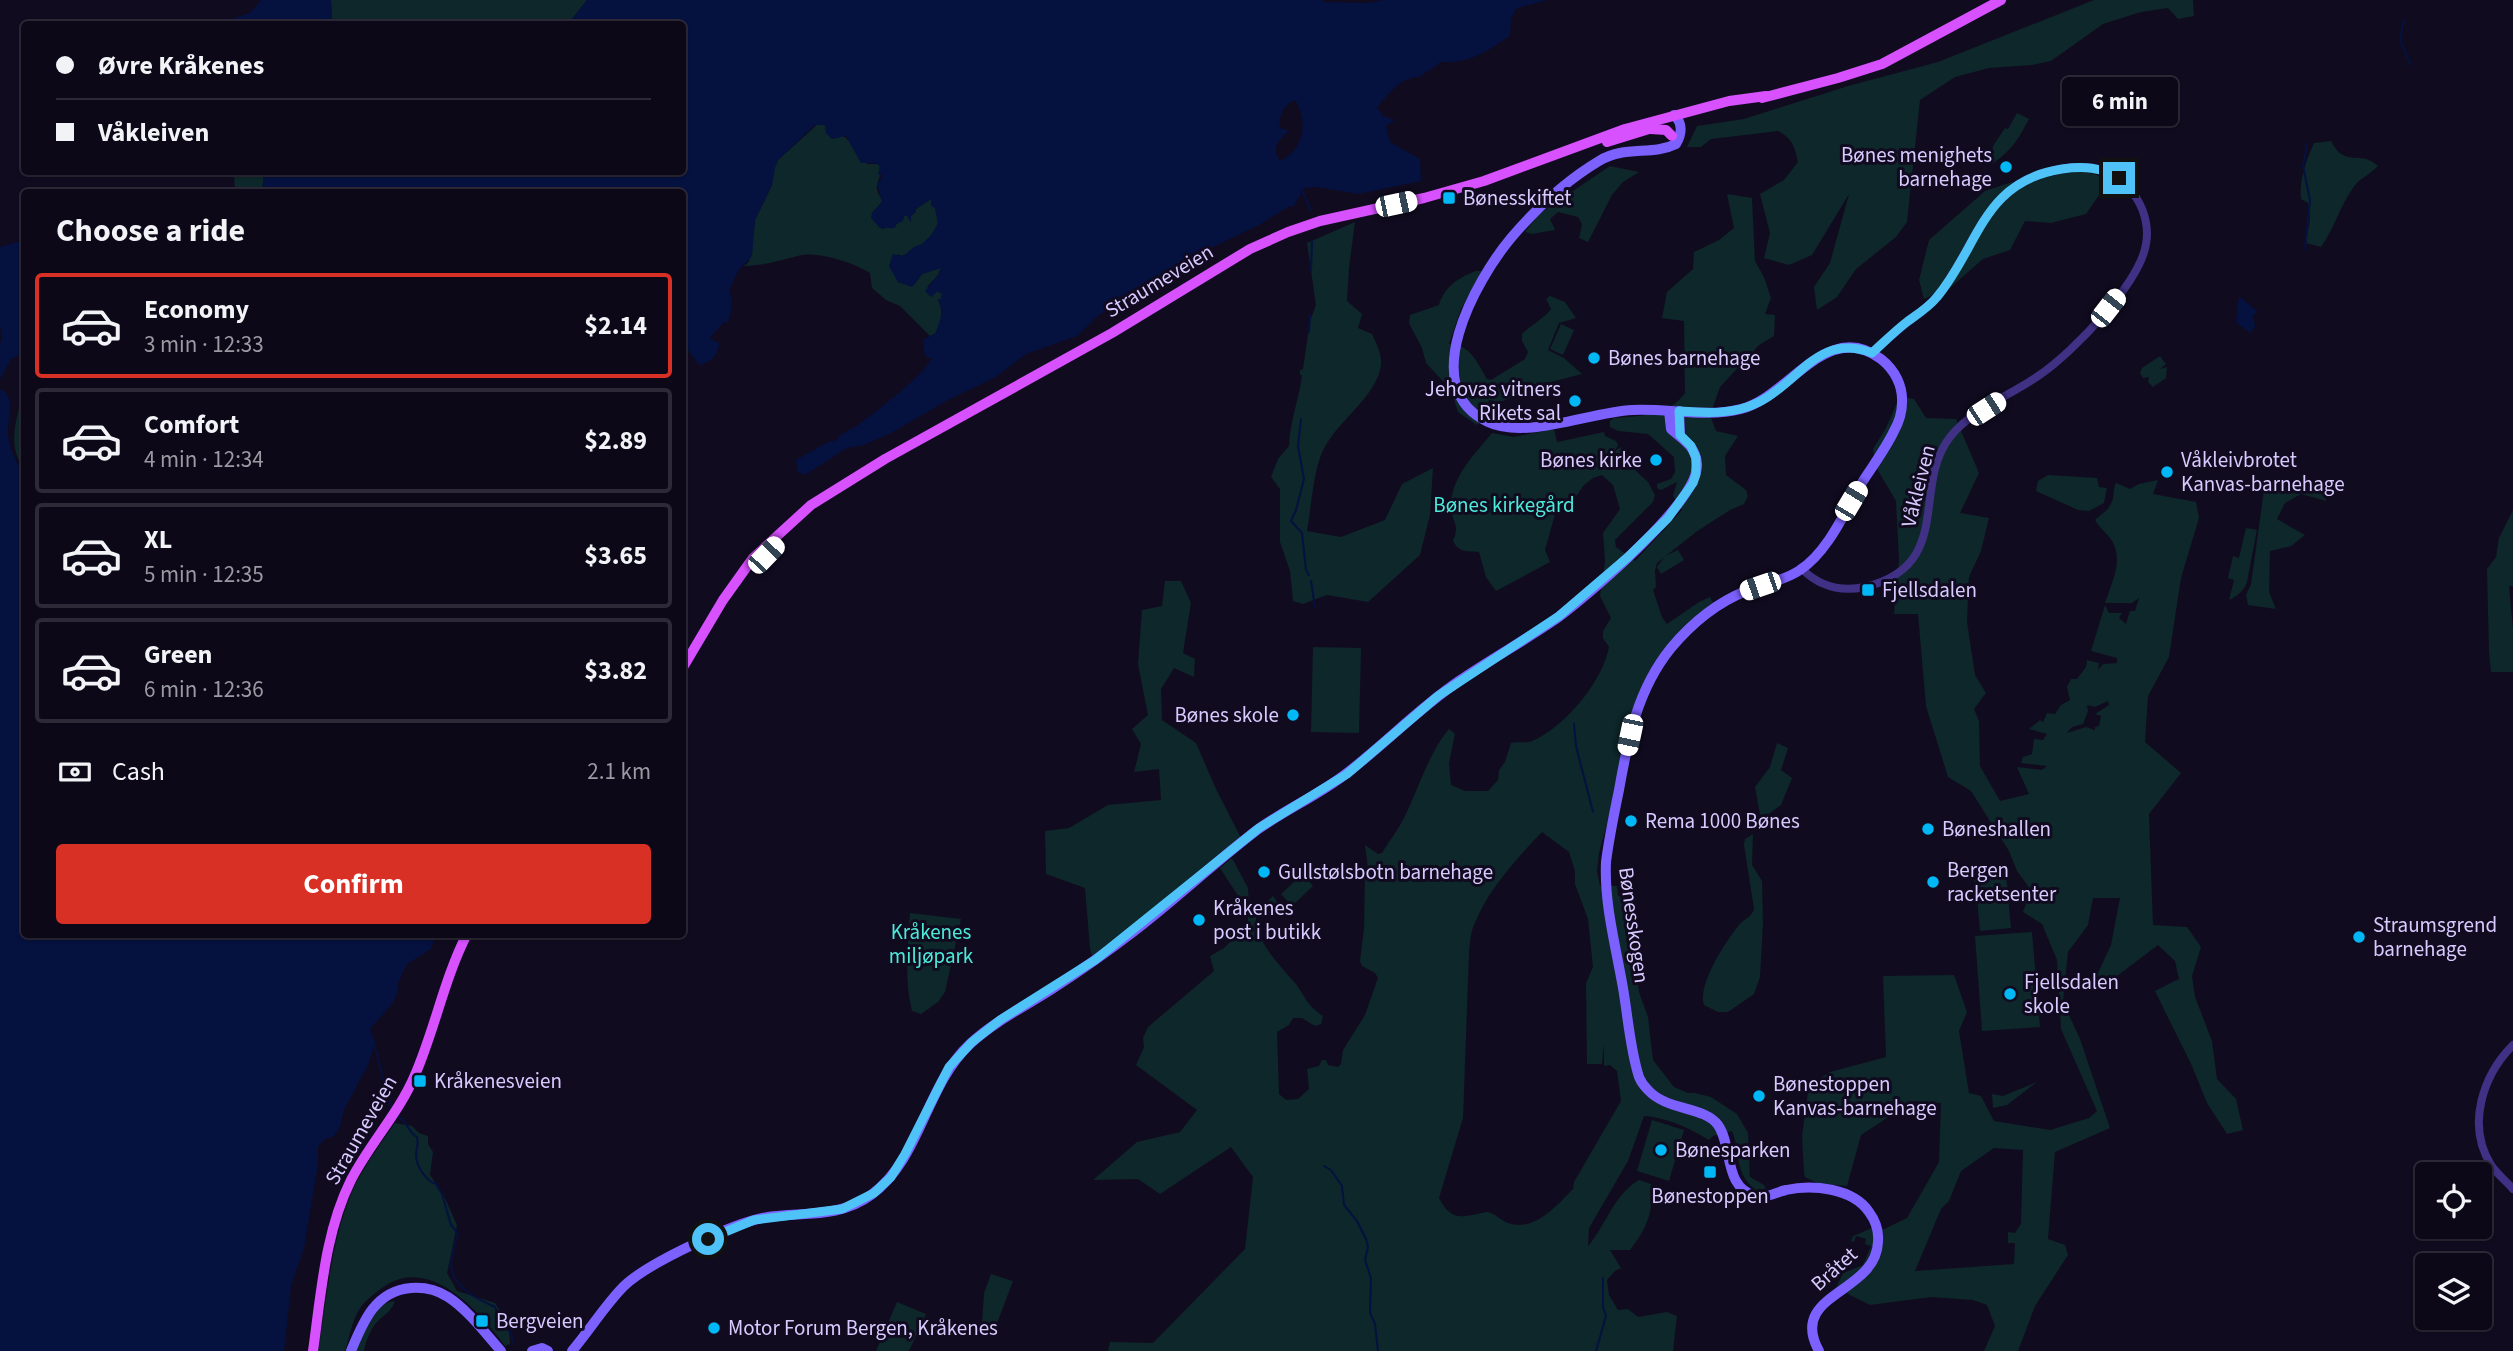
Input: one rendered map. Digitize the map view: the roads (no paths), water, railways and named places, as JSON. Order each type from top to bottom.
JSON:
[{"type":"main road","name":"Straumeveien","points":[[1528,166],[1549,155],[1625,129],[1846,76],[1882,64],[2001,0]]},
{"type":"main road","name":"Straumeveien","points":[[686,661],[716,610],[754,558],[797,517],[885,459],[1112,333],[1231,259],[1266,241],[1320,222],[1424,198],[1551,161],[1675,119]]},
{"type":"main road","points":[[1664,148],[1672,136],[1675,119]]},
{"type":"main road","points":[[1675,119],[1681,126],[1674,146],[1623,151],[1605,158],[1559,192],[1523,225],[1497,257],[1480,287],[1458,338],[1452,368],[1456,387],[1467,406],[1485,421],[1500,426],[1526,428],[1619,411],[1719,413],[1745,408],[1767,398],[1814,359],[1830,350],[1847,347],[1872,353]]},
{"type":"main road","points":[[1651,129],[1666,130],[1672,136]]},
{"type":"main road","name":"Bønesskogen","points":[[1756,1197],[1744,1189],[1732,1174],[1723,1136],[1716,1122],[1697,1112],[1663,1102],[1640,1080],[1609,905],[1606,862],[1633,722],[1646,688],[1660,663],[1691,627],[1720,604],[1802,569],[1814,558],[1893,434],[1900,418],[1902,394],[1897,379],[1886,364],[1872,353]]},
{"type":"main road","points":[[572,1351],[619,1291],[650,1266],[754,1220],[842,1209],[874,1193],[891,1177],[905,1154],[949,1067],[972,1042],[1000,1020],[1095,960],[1259,828],[1335,782],[1438,696],[1584,597],[1668,518],[1695,478],[1696,458],[1691,446],[1680,435],[1674,411]]},
{"type":"main road","name":"Straumeveien","points":[[686,669],[749,574],[781,540],[835,491]]},
{"type":"main road","name":"Straumeveien","points":[[313,1351],[330,1243],[342,1201],[363,1158],[411,1085],[465,938]]},
{"type":"main road","name":"Bråtet","points":[[1756,1197],[1796,1188],[1836,1191],[1850,1195],[1861,1203],[1875,1224],[1878,1244],[1870,1268],[1861,1278],[1828,1299],[1817,1313],[1813,1331],[1819,1351]]},
{"type":"main road","points":[[351,1351],[362,1325],[378,1302],[398,1290],[415,1288],[435,1290],[450,1298],[502,1351]]},
{"type":"main road","points":[[562,1351],[580,1341]]},
{"type":"main road","points":[[532,1351],[542,1348],[548,1351]]},
{"type":"street","name":"Våkleiven","points":[[1802,569],[1827,586],[1855,589],[1891,576],[1906,565],[1917,552],[1923,537],[1938,461],[1949,438],[1969,419],[2050,367],[2093,326],[2129,280],[2141,260],[2147,242],[2140,202],[2119,178],[2095,168],[2059,169],[2026,181],[2007,194],[1983,219],[1937,297],[1872,353]]},
{"type":"street","points":[[2513,1045],[2486,1082],[2480,1121],[2486,1155],[2492,1166],[2513,1189]]},
{"type":"waterway","points":[[2404,19],[2400,40],[2411,65]]},
{"type":"waterway","points":[[2305,249],[2310,200],[2303,166],[2307,144]]},
{"type":"waterway","points":[[1302,190],[1311,210]]},
{"type":"waterway","points":[[1311,270],[1312,241]]},
{"type":"waterway","points":[[1309,332],[1310,315]]},
{"type":"waterway","points":[[1301,419],[1298,446],[1304,479],[1291,521],[1302,533],[1306,570],[1309,575]]},
{"type":"waterway","points":[[1311,581],[1315,607]]},
{"type":"waterway","points":[[1574,724],[1576,746],[1593,812]]},
{"type":"waterway","points":[[374,1044],[391,1107]]},
{"type":"waterway","points":[[397,1116],[417,1137],[418,1164],[442,1194],[451,1225],[458,1233],[451,1259],[453,1274],[467,1292],[495,1307],[501,1323],[511,1333],[513,1343]]},
{"type":"waterway","points":[[1324,1166],[1331,1170],[1342,1186],[1344,1205],[1357,1221],[1366,1239],[1368,1247],[1365,1260],[1371,1278],[1370,1313],[1375,1324],[1378,1351]]},
{"type":"waterway","points":[[1596,1351],[1606,1316],[1603,1307],[1603,1278]]},
{"type":"place","name":"Bønes menighets barnehage","points":[[2006,167]]},
{"type":"place","name":"Bønesskiftet","points":[[1449,198]]},
{"type":"place","name":"Bønes barnehage","points":[[1594,358]]},
{"type":"place","name":"Jehovas vitners Rikets sal","points":[[1575,401]]},
{"type":"place","name":"Bønes kirke","points":[[1656,460]]},
{"type":"place","name":"Våkleivbrotet Kanvas-barnehage","points":[[2167,472]]},
{"type":"place","name":"Fjellsdalen","points":[[1868,590]]},
{"type":"place","name":"Bønes skole","points":[[1293,715]]},
{"type":"place","name":"Rema 1000 Bønes","points":[[1631,821]]},
{"type":"place","name":"Bøneshallen","points":[[1928,829]]},
{"type":"place","name":"Gullstølsbotn barnehage","points":[[1264,872]]},
{"type":"place","name":"Bergen racketsenter","points":[[1933,882]]},
{"type":"place","name":"Kråkenes post i butikk","points":[[1199,920]]},
{"type":"place","name":"Straumsgrend barnehage","points":[[2359,937]]},
{"type":"place","name":"Fjellsdalen skole","points":[[2010,994]]},
{"type":"place","name":"Kråkenesveien","points":[[420,1081]]},
{"type":"place","name":"Bønestoppen Kanvas-barnehage","points":[[1759,1096]]},
{"type":"place","name":"Bønesparken","points":[[1661,1150]]},
{"type":"place","name":"Bønestoppen","points":[[1710,1172]]},
{"type":"place","name":"Bergveien","points":[[482,1321]]},
{"type":"place","name":"Motor Forum Bergen, Kråkenes","points":[[714,1328]]},
{"type":"park label","name":"Bønes kirkegård","points":[[1504,505]]},
{"type":"park label","name":"Kråkenes miljøpark","points":[[931,944]]}]
